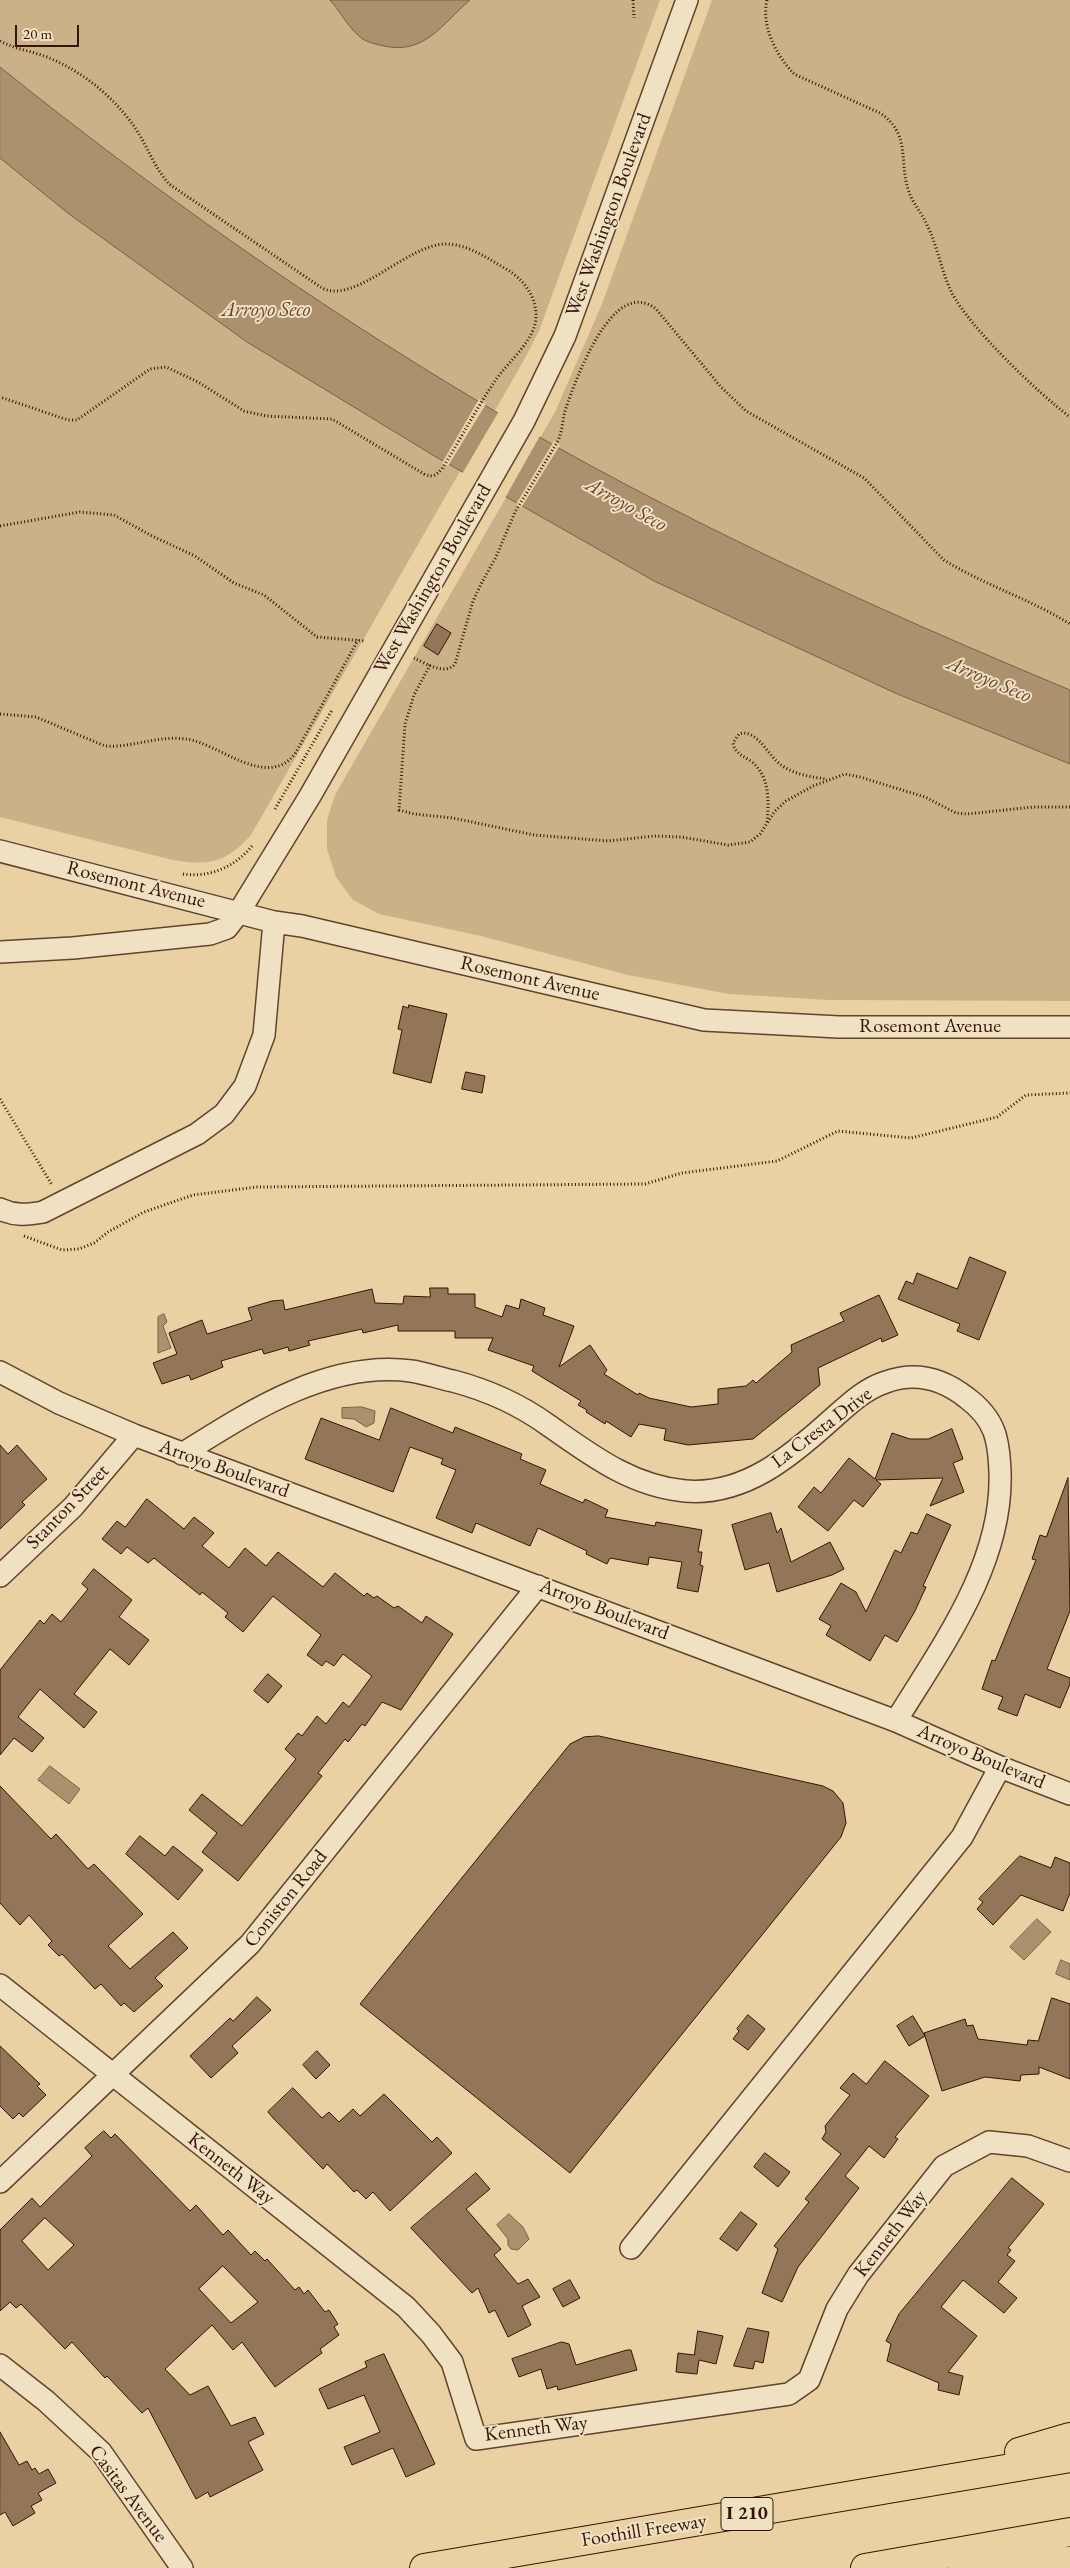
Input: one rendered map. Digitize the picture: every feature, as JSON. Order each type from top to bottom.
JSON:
[{"type":"highway","points":[[885,2491],[1070,2437]]},
{"type":"highway","name":"Foothill Freeway","points":[[424,2568],[1070,2458]]},
{"type":"highway","points":[[865,2568],[1070,2532]]},
{"type":"highway","points":[[916,2568],[1070,2561]]},
{"type":"street","name":"West Washington Boulevard","points":[[0,952],[73,948],[210,934],[227,928],[239,912],[310,796],[524,421],[565,336],[687,0]]},
{"type":"street","name":"Rosemont Avenue","points":[[0,851],[274,922],[302,926],[704,1020],[839,1028],[1070,1027]]},
{"type":"street","points":[[8,1212],[26,1215],[43,1212],[196,1134],[224,1114],[245,1086],[264,1035],[274,922]]},
{"type":"street","name":"La Cresta Drive","points":[[182,1454],[238,1419],[269,1403],[329,1379],[371,1370],[410,1371],[458,1383],[502,1397],[546,1423],[582,1450],[635,1479],[663,1488],[719,1490],[750,1479],[779,1464],[855,1398],[884,1382],[909,1376],[932,1379],[963,1395],[978,1406],[992,1425],[999,1446],[999,1511],[988,1551],[972,1591],[946,1640],[896,1721]]},
{"type":"street","name":"Arroyo Boulevard","points":[[0,1372],[59,1403],[182,1454],[896,1721],[1000,1767],[1070,1794]]},
{"type":"street","name":"Stanton Street","points":[[0,1576],[74,1506],[134,1435]]},
{"type":"street","name":"Coniston Road","points":[[0,2182],[250,1944],[538,1586]]},
{"type":"street","points":[[631,2248],[962,1837],[1000,1767]]},
{"type":"street","name":"Kenneth Way","points":[[0,1985],[406,2307],[431,2334],[452,2362],[476,2439],[789,2394],[809,2380],[837,2309],[858,2275],[944,2166],[989,2142],[1028,2146],[1070,2160]]},
{"type":"street","name":"Casitas Avenue","points":[[0,2365],[46,2401],[102,2452],[182,2568]]},
{"type":"path","points":[[634,0],[634,18]]},
{"type":"path","points":[[767,0],[767,24],[774,44],[785,64],[794,74],[880,113],[891,121],[898,132],[902,144],[908,190],[928,225],[942,270],[953,295],[998,350],[1055,406],[1070,417]]},
{"type":"path","points":[[0,41],[13,48],[46,56],[84,76],[104,91],[131,122],[159,172],[170,184],[327,291],[333,292],[362,283],[393,268],[412,254],[433,245],[446,244],[469,248],[515,274],[529,291],[536,315],[532,330],[524,344],[500,374],[442,469],[436,475],[424,474],[332,419],[266,416],[244,411],[198,382],[166,367],[150,368],[77,420],[68,420],[0,397]]},
{"type":"path","points":[[414,658],[446,669],[455,664],[473,601],[515,512],[558,441],[563,430],[565,410],[607,320],[624,306],[641,303],[650,305],[721,387],[746,411],[864,478],[944,560],[959,570],[1034,604],[1070,624]]},
{"type":"path","points":[[0,526],[80,512],[114,515],[150,535],[195,556],[234,583],[264,595],[317,637],[365,641]]},
{"type":"path","points":[[0,714],[36,717],[106,746],[167,738],[187,739],[239,760],[274,768],[282,766],[295,754],[358,640]]},
{"type":"path","points":[[430,665],[414,695],[405,724],[399,810],[414,814],[453,818],[534,835],[608,841],[654,836],[681,837],[728,845],[742,844],[755,838],[775,811],[786,801],[844,774],[860,776],[925,797],[956,813],[967,814],[1033,807],[1070,808]]},
{"type":"path","points":[[270,818],[332,709]]},
{"type":"path","points":[[766,825],[770,800],[765,782],[761,772],[753,763],[735,750],[733,743],[739,734],[746,732],[753,736],[781,765],[797,773],[828,780]]},
{"type":"path","points":[[174,873],[193,876],[212,874],[233,864],[255,842]]},
{"type":"path","points":[[8,1212],[16,1228],[24,1236],[62,1250],[79,1249],[94,1243],[108,1232],[144,1212],[193,1195],[258,1187],[323,1185],[603,1186],[645,1184],[682,1173],[777,1161],[838,1131],[911,1138],[997,1117],[1026,1095],[1070,1093]]},
{"type":"path","points":[[0,1099],[63,1202]]},
{"type":"shaded area","points":[[0,0],[660,0],[539,331],[251,835],[233,852],[216,860],[196,863],[173,860],[0,817]]},
{"type":"shaded area","points":[[712,0],[1070,0],[1070,1001],[828,1000],[729,994],[628,975],[481,936],[379,914],[353,900],[336,877],[327,849],[327,820],[335,795],[555,412],[602,304]]},
{"type":"water","points":[[330,0],[470,0],[422,42],[398,48],[384,46],[361,38]]},
{"type":"water","name":"Arroyo Seco","points":[[0,67],[117,158],[298,287],[423,368],[556,447],[628,486],[773,559],[995,659],[1070,690],[1070,764],[895,693],[654,581],[436,457],[247,342],[69,214],[0,158]]},
{"type":"water","points":[[164,1314],[167,1322],[163,1326],[171,1348],[158,1353],[158,1317]]},
{"type":"water","points":[[362,1407],[375,1411],[374,1423],[366,1427],[354,1419],[342,1418],[342,1408]]},
{"type":"water","points":[[50,1766],[80,1789],[69,1804],[38,1780]]},
{"type":"water","points":[[1037,1919],[1051,1932],[1024,1960],[1010,1947]]},
{"type":"water","points":[[1061,1960],[1070,1964],[1070,1980],[1056,1974]]},
{"type":"water","points":[[509,2214],[523,2227],[529,2239],[518,2250],[511,2249],[508,2245],[508,2239],[497,2225]]},
{"type":"pier","points":[[479,399],[486,404],[448,466],[442,463]]},
{"type":"pier","points":[[499,411],[541,434],[505,498],[462,474]]},
{"type":"pier","points":[[554,441],[560,445],[521,508],[516,504]]},
{"type":"building","points":[[437,624],[451,633],[438,655],[424,646]]},
{"type":"building","points":[[409,1005],[447,1014],[431,1083],[393,1073],[402,1030],[398,1029],[403,1006],[408,1008]]},
{"type":"building","points":[[466,1072],[485,1076],[482,1093],[462,1089]]},
{"type":"building","points":[[970,1257],[1006,1272],[979,1340],[957,1331],[960,1324],[898,1299],[906,1281],[913,1284],[917,1273],[957,1289]]},
{"type":"building","points":[[430,1288],[448,1288],[448,1294],[475,1294],[475,1307],[502,1317],[506,1305],[519,1309],[521,1299],[545,1308],[543,1315],[574,1326],[559,1367],[590,1345],[607,1370],[604,1374],[638,1395],[639,1393],[649,1398],[691,1407],[718,1404],[718,1389],[746,1386],[753,1380],[756,1383],[792,1352],[791,1345],[844,1321],[840,1313],[879,1295],[898,1335],[882,1342],[881,1338],[818,1368],[820,1385],[753,1439],[688,1445],[664,1440],[666,1429],[639,1424],[631,1437],[606,1421],[605,1424],[586,1412],[587,1410],[578,1405],[581,1401],[532,1371],[534,1366],[488,1350],[493,1338],[455,1338],[455,1331],[398,1331],[398,1325],[363,1333],[362,1329],[308,1341],[310,1345],[289,1351],[288,1347],[264,1354],[262,1349],[221,1361],[223,1367],[191,1380],[189,1375],[162,1384],[153,1363],[177,1354],[169,1333],[202,1320],[207,1334],[252,1320],[248,1308],[272,1301],[283,1300],[285,1310],[372,1289],[375,1303],[403,1304],[404,1296],[430,1297]]},
{"type":"building","points":[[391,1408],[453,1433],[455,1427],[522,1454],[520,1459],[546,1470],[540,1484],[583,1503],[585,1499],[608,1510],[605,1517],[655,1526],[656,1522],[702,1530],[698,1552],[702,1552],[700,1565],[703,1566],[698,1592],[677,1588],[682,1562],[649,1557],[648,1565],[610,1558],[607,1564],[586,1554],[587,1551],[538,1528],[530,1546],[476,1523],[472,1533],[436,1518],[456,1470],[441,1464],[443,1459],[410,1447],[393,1492],[305,1459],[321,1418],[379,1440]]},
{"type":"building","points":[[952,1429],[963,1459],[953,1463],[964,1492],[930,1506],[943,1478],[876,1480],[881,1484],[863,1507],[854,1500],[828,1531],[798,1507],[814,1487],[821,1493],[849,1458],[875,1479],[892,1433],[910,1439],[928,1439]]},
{"type":"building","points":[[0,1445],[8,1454],[17,1445],[47,1479],[22,1502],[25,1505],[0,1529]]},
{"type":"building","points":[[1068,1478],[1070,1611],[1047,1669],[1070,1678],[1070,1684],[1060,1708],[1025,1694],[1017,1716],[998,1709],[1003,1697],[982,1689],[992,1660],[995,1661],[1036,1560],[1032,1559],[1040,1535],[1046,1537]]},
{"type":"building","points":[[147,1499],[184,1529],[194,1517],[214,1533],[202,1546],[229,1568],[245,1548],[266,1566],[278,1552],[323,1587],[335,1573],[364,1596],[367,1593],[374,1598],[377,1596],[394,1608],[398,1606],[422,1623],[426,1616],[453,1634],[401,1710],[382,1702],[365,1726],[362,1724],[348,1742],[345,1739],[318,1773],[322,1776],[238,1881],[202,1852],[217,1833],[189,1810],[202,1794],[242,1826],[296,1759],[285,1749],[298,1733],[302,1736],[317,1716],[326,1724],[343,1702],[349,1707],[372,1676],[343,1654],[334,1666],[326,1661],[322,1666],[307,1655],[321,1635],[273,1596],[243,1632],[225,1617],[228,1613],[202,1592],[200,1595],[154,1558],[148,1563],[127,1547],[121,1554],[102,1539],[117,1521],[125,1527]]},
{"type":"building","points":[[771,1513],[777,1533],[781,1528],[791,1562],[830,1542],[844,1569],[832,1575],[777,1592],[769,1563],[745,1570],[732,1525]]},
{"type":"building","points":[[927,1514],[951,1525],[923,1586],[926,1587],[915,1611],[897,1642],[885,1635],[870,1661],[826,1635],[831,1626],[819,1619],[841,1583],[856,1592],[866,1612],[895,1550],[901,1553],[911,1532],[917,1534]]},
{"type":"building","points":[[94,1569],[132,1600],[119,1617],[149,1640],[129,1665],[110,1649],[74,1694],[97,1712],[84,1728],[40,1689],[18,1717],[44,1738],[32,1752],[14,1738],[0,1755],[0,1670],[40,1620],[44,1624],[52,1614],[61,1622],[88,1589],[82,1584]]},
{"type":"building","points":[[268,1674],[282,1686],[268,1703],[254,1691]]},
{"type":"building","points":[[599,1736],[823,1786],[833,1791],[843,1803],[846,1823],[841,1837],[570,2173],[360,2004],[570,1744],[584,1737]]},
{"type":"building","points":[[0,1786],[51,1839],[56,1834],[88,1869],[94,1864],[143,1914],[108,1946],[130,1969],[173,1932],[188,1948],[155,1978],[163,1986],[134,2012],[124,2003],[121,2006],[101,1984],[95,1989],[62,1954],[59,1956],[48,1945],[52,1941],[29,1915],[20,1925],[0,1903]]},
{"type":"building","points":[[140,1836],[165,1856],[173,1846],[203,1870],[178,1900],[126,1854]]},
{"type":"building","points":[[1020,1856],[1051,1868],[1055,1857],[1070,1863],[1070,1893],[1063,1911],[1021,1895],[993,1925],[977,1909],[983,1902],[979,1899]]},
{"type":"building","points":[[257,1997],[271,2010],[232,2046],[238,2053],[211,2078],[190,2056],[230,2018],[233,2021]]},
{"type":"building","points":[[1052,1998],[1070,2004],[1070,2079],[1039,2067],[1039,2074],[1021,2075],[1020,2081],[985,2077],[942,2091],[924,2033],[965,2019],[967,2026],[973,2025],[978,2039],[1027,2045],[1028,2040],[1038,2041]]},
{"type":"building","points":[[748,2015],[765,2029],[748,2050],[733,2039],[739,2031],[737,2029]]},
{"type":"building","points":[[913,2016],[925,2036],[909,2046],[897,2026]]},
{"type":"building","points":[[0,2046],[40,2084],[37,2086],[46,2095],[23,2117],[19,2113],[13,2119],[0,2106]]},
{"type":"building","points":[[317,2051],[330,2065],[316,2079],[303,2065]]},
{"type":"building","points":[[885,2061],[929,2096],[895,2137],[898,2139],[884,2158],[869,2146],[845,2176],[859,2188],[798,2267],[782,2302],[762,2293],[778,2249],[774,2246],[809,2202],[805,2199],[841,2154],[822,2139],[826,2132],[825,2126],[850,2095],[840,2088],[853,2073],[866,2084]]},
{"type":"building","points":[[293,2088],[322,2118],[329,2112],[339,2122],[353,2109],[360,2116],[384,2094],[432,2142],[437,2137],[452,2153],[390,2211],[373,2192],[366,2199],[357,2190],[354,2192],[327,2164],[323,2169],[268,2112]]},
{"type":"building","points":[[104,2131],[111,2138],[115,2134],[190,2211],[196,2205],[223,2235],[228,2230],[251,2255],[255,2251],[265,2261],[267,2259],[295,2290],[299,2287],[304,2294],[308,2290],[325,2312],[329,2310],[338,2324],[334,2327],[339,2335],[320,2349],[322,2353],[275,2387],[242,2342],[233,2350],[212,2325],[165,2369],[190,2395],[208,2386],[231,2426],[255,2417],[264,2434],[248,2442],[263,2470],[210,2497],[208,2492],[196,2499],[148,2408],[142,2413],[107,2376],[105,2378],[72,2342],[65,2349],[21,2304],[16,2308],[10,2302],[0,2311],[0,2230],[32,2198],[40,2207],[92,2156],[85,2148]],"holes":[[[45,2218],[74,2245],[48,2270],[22,2241]],[[223,2266],[258,2302],[231,2323],[199,2289]]]},
{"type":"building","points":[[765,2153],[790,2172],[778,2187],[754,2167]]},
{"type":"building","points":[[476,2173],[490,2189],[466,2209],[501,2249],[494,2255],[518,2284],[528,2279],[540,2297],[522,2306],[531,2325],[508,2337],[495,2310],[489,2313],[478,2288],[472,2293],[411,2228]]},
{"type":"building","points":[[1012,2178],[1044,2204],[1008,2248],[1011,2250],[1007,2255],[1015,2261],[998,2282],[1017,2298],[1004,2313],[963,2280],[941,2307],[977,2336],[948,2372],[963,2376],[959,2395],[938,2390],[939,2383],[887,2361],[891,2344],[886,2341],[899,2314]]},
{"type":"building","points":[[741,2212],[757,2224],[737,2251],[720,2239]]},
{"type":"building","points":[[570,2280],[580,2298],[563,2307],[553,2289]]},
{"type":"building","points":[[748,2328],[769,2332],[763,2363],[755,2361],[753,2369],[734,2366]]},
{"type":"building","points":[[698,2331],[723,2336],[716,2364],[699,2360],[697,2374],[676,2372],[678,2353],[694,2355]]},
{"type":"building","points":[[562,2342],[569,2344],[576,2365],[631,2350],[637,2370],[558,2390],[557,2386],[547,2389],[541,2369],[519,2377],[512,2359]]},
{"type":"building","points":[[384,2354],[435,2464],[406,2477],[393,2448],[352,2465],[344,2447],[380,2432],[364,2395],[328,2409],[319,2389],[367,2367],[365,2362]]},
{"type":"building","points":[[0,2432],[19,2465],[27,2461],[32,2470],[35,2468],[39,2474],[48,2469],[56,2483],[38,2493],[42,2500],[31,2506],[35,2513],[13,2526],[5,2512],[0,2515]]}]
